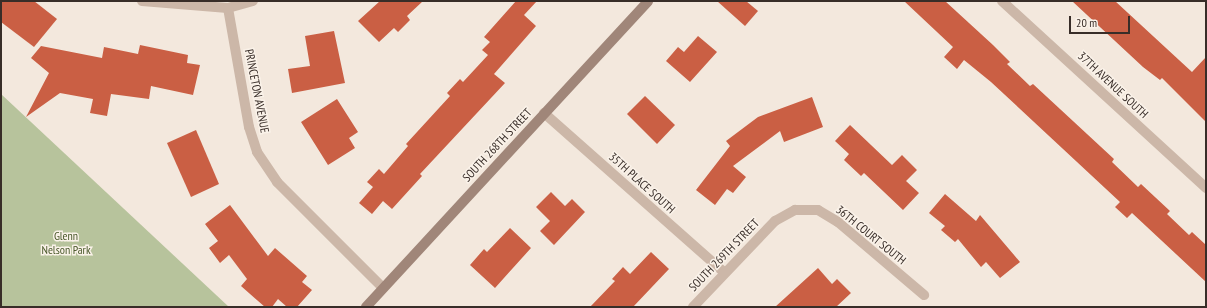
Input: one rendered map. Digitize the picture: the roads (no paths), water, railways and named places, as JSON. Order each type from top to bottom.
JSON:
[{"type":"street","points":[[142,1],[228,8],[253,1]]},
{"type":"street","name":"SOUTH 268TH STREET","points":[[366,307],[648,1]]},
{"type":"street","name":"37TH AVENUE SOUTH","points":[[1002,1],[1206,188]]},
{"type":"street","name":"PRINCETON AVENUE","points":[[228,8],[249,127],[257,152],[277,182],[383,288]]},
{"type":"street","name":"35TH PLACE SOUTH","points":[[544,113],[724,272]]},
{"type":"street","name":"36TH COURT SOUTH","points":[[775,221],[795,210],[818,210],[838,222],[924,296]]},
{"type":"street","name":"SOUTH 269TH STREET","points":[[692,307],[724,272],[775,221]]},
{"type":"park label","name":"Glenn Nelson Park","points":[[66,243]]}]
